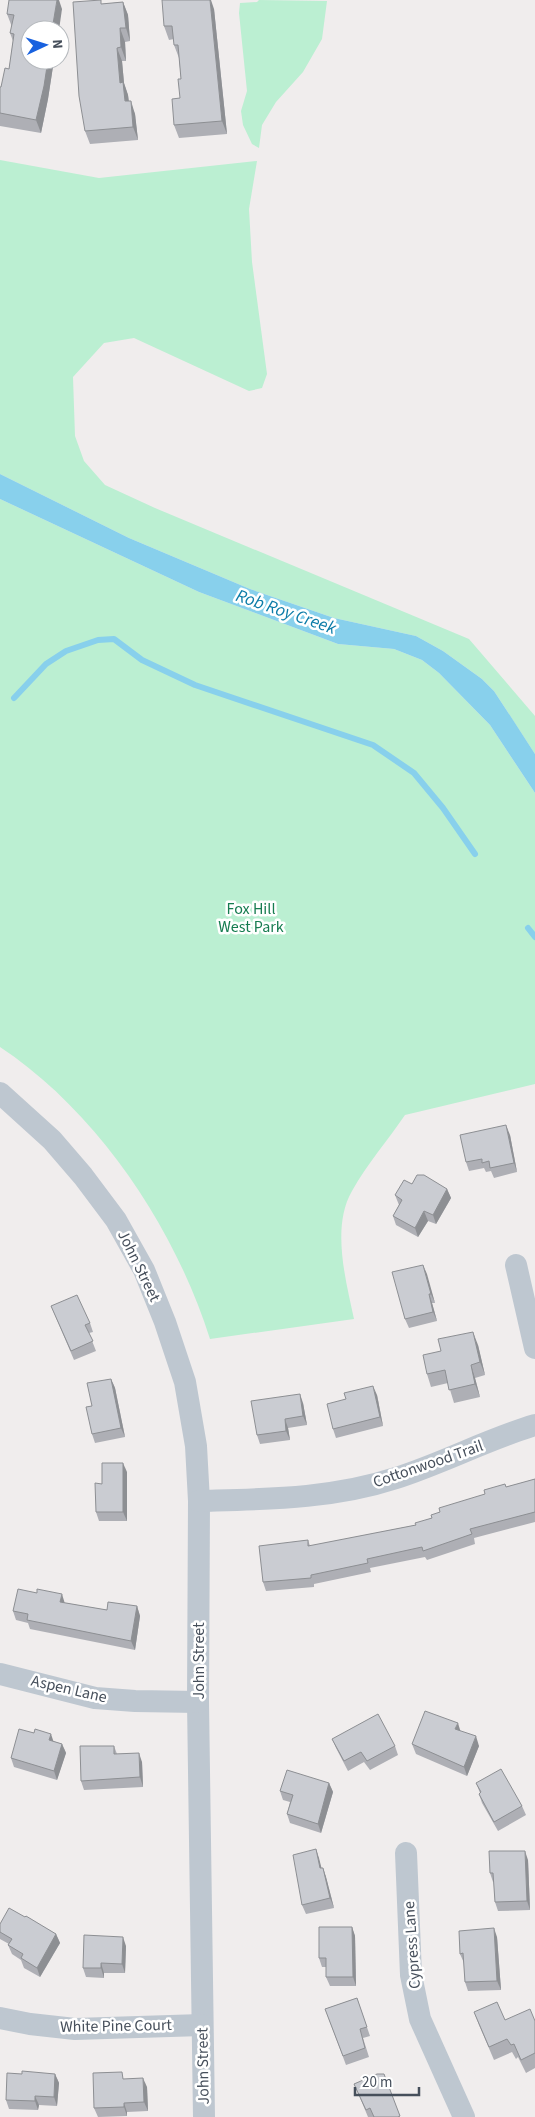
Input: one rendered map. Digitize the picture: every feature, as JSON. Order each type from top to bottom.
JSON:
[{"type":"street","name":"John Street","points":[[0,1093],[52,1140],[83,1176],[116,1220],[144,1270],[165,1322],[184,1382],[196,1446],[199,1501],[198,1702],[204,2117]]},
{"type":"street","points":[[516,1264],[535,1348]]},
{"type":"street","name":"Cottonwood Trail","points":[[199,1501],[300,1498],[347,1490],[395,1479],[535,1425]]},
{"type":"street","name":"Aspen Lane","points":[[0,1674],[95,1698],[198,1702]]},
{"type":"street","name":"Cypress Lane","points":[[406,1853],[411,1975],[420,2019],[464,2117]]},
{"type":"street","name":"White Pine Court","points":[[0,2018],[30,2024],[75,2029],[202,2025]]},
{"type":"green space","points":[[259,0],[327,1],[322,39],[303,72],[276,102],[262,125],[259,148],[252,144],[243,125],[241,111],[247,91],[239,13],[240,3],[257,2]]},
{"type":"green space","points":[[0,160],[99,178],[257,161],[249,209],[252,262],[267,374],[262,388],[249,391],[134,338],[104,343],[73,377],[75,436],[84,461],[105,485],[155,508],[469,639],[535,716],[535,754],[494,691],[482,679],[443,651],[416,636],[334,618],[250,589],[129,538],[0,474]]},
{"type":"green space","name":"Fox Hill West Park","points":[[0,499],[199,592],[338,644],[394,649],[422,660],[439,673],[490,725],[535,793],[535,1084],[405,1115],[364,1171],[352,1191],[342,1221],[341,1237],[344,1271],[354,1319],[210,1339],[195,1297],[176,1256],[154,1215],[129,1176],[69,1104],[36,1074],[0,1047]]},
{"type":"water","name":"Rob Roy Creek","points":[[0,474],[129,538],[250,589],[334,618],[416,636],[443,651],[482,679],[494,691],[515,723],[535,754],[535,793],[490,725],[439,673],[422,660],[394,649],[338,644],[199,592],[0,499]]},
{"type":"building","points":[[9,0],[57,0],[54,20],[20,20],[20,70],[46,70],[36,120],[0,113],[0,87],[5,68],[9,69],[14,34],[10,33],[14,15],[7,14]]},
{"type":"building","points":[[101,0],[101,4],[123,2],[126,28],[120,28],[121,47],[117,48],[120,83],[123,82],[125,101],[131,101],[133,127],[85,131],[79,96],[73,2]]},
{"type":"building","points":[[162,0],[210,0],[222,121],[174,125],[172,99],[180,98],[178,79],[181,79],[178,45],[174,45],[172,26],[164,26]]},
{"type":"building","points":[[506,1125],[514,1163],[490,1168],[489,1161],[482,1163],[482,1159],[466,1162],[460,1135]]},
{"type":"building","points":[[417,1175],[424,1175],[447,1189],[433,1215],[424,1211],[415,1228],[393,1216],[402,1200],[395,1195],[404,1180],[412,1184]]},
{"type":"building","points":[[423,1265],[431,1294],[429,1294],[433,1312],[405,1319],[392,1272]]},
{"type":"building","points":[[77,1295],[90,1323],[85,1325],[93,1341],[71,1351],[51,1306]]},
{"type":"building","points":[[473,1332],[480,1362],[471,1365],[475,1384],[449,1390],[445,1370],[427,1374],[423,1355],[441,1351],[438,1339]]},
{"type":"building","points":[[111,1379],[121,1428],[92,1434],[86,1407],[92,1406],[87,1383]]},
{"type":"building","points":[[373,1386],[380,1417],[333,1429],[327,1404],[346,1399],[344,1393]]},
{"type":"building","points":[[300,1394],[303,1416],[285,1419],[286,1431],[257,1435],[251,1401]]},
{"type":"building","points":[[102,1463],[123,1463],[123,1512],[96,1512],[95,1483],[102,1484]]},
{"type":"building","points":[[535,1479],[535,1512],[470,1529],[472,1534],[423,1551],[422,1547],[367,1559],[368,1563],[311,1575],[311,1578],[263,1582],[259,1546],[308,1540],[308,1546],[416,1525],[415,1523],[432,1518],[431,1515],[440,1512],[439,1508],[485,1494],[484,1490],[505,1484],[506,1487]]},
{"type":"building","points":[[18,1589],[37,1593],[37,1589],[62,1594],[60,1602],[107,1610],[108,1602],[137,1606],[131,1641],[27,1620],[28,1614],[13,1611]]},
{"type":"building","points":[[425,1711],[458,1723],[455,1729],[476,1736],[464,1767],[412,1744]]},
{"type":"building","points":[[378,1714],[395,1746],[367,1761],[361,1752],[344,1761],[332,1739]]},
{"type":"building","points":[[19,1729],[34,1733],[35,1729],[51,1734],[49,1740],[62,1744],[54,1771],[11,1758]]},
{"type":"building","points":[[80,1746],[114,1746],[114,1754],[139,1753],[140,1777],[81,1781]]},
{"type":"building","points":[[501,1769],[522,1806],[494,1822],[479,1794],[481,1792],[476,1783]]},
{"type":"building","points":[[287,1770],[329,1783],[318,1824],[287,1814],[293,1795],[280,1791]]},
{"type":"building","points":[[316,1849],[320,1868],[323,1868],[330,1898],[302,1905],[293,1855]]},
{"type":"building","points":[[489,1851],[525,1851],[527,1901],[495,1902],[493,1873],[490,1873]]},
{"type":"building","points":[[9,1908],[56,1934],[37,1968],[21,1958],[23,1954],[8,1945],[12,1939],[0,1932],[0,1924]]},
{"type":"building","points":[[319,1927],[352,1927],[353,1977],[326,1977],[326,1958],[319,1958]]},
{"type":"building","points":[[494,1928],[497,1981],[465,1982],[463,1953],[460,1954],[459,1931]]},
{"type":"building","points":[[84,1935],[123,1937],[122,1964],[101,1963],[101,1968],[83,1968]]},
{"type":"building","points":[[357,1998],[367,2027],[360,2029],[365,2048],[343,2056],[325,2009]]},
{"type":"building","points":[[497,2002],[505,2020],[530,2009],[535,2021],[535,2053],[521,2060],[514,2044],[511,2045],[507,2039],[489,2047],[474,2012]]},
{"type":"building","points":[[22,2071],[55,2074],[54,2097],[35,2096],[35,2101],[6,2100],[7,2073],[22,2074]]},
{"type":"building","points":[[122,2072],[123,2079],[143,2078],[144,2102],[124,2103],[124,2107],[94,2108],[93,2073]]},
{"type":"building","points":[[377,2074],[384,2074],[400,2116],[374,2117],[370,2108],[366,2110],[354,2084]]},
{"type":"waterway","points":[[14,698],[46,664],[66,651],[98,640],[114,639],[142,660],[195,685],[373,745],[414,773],[443,808],[475,854]]},
{"type":"waterway","points":[[528,928],[535,937]]}]
